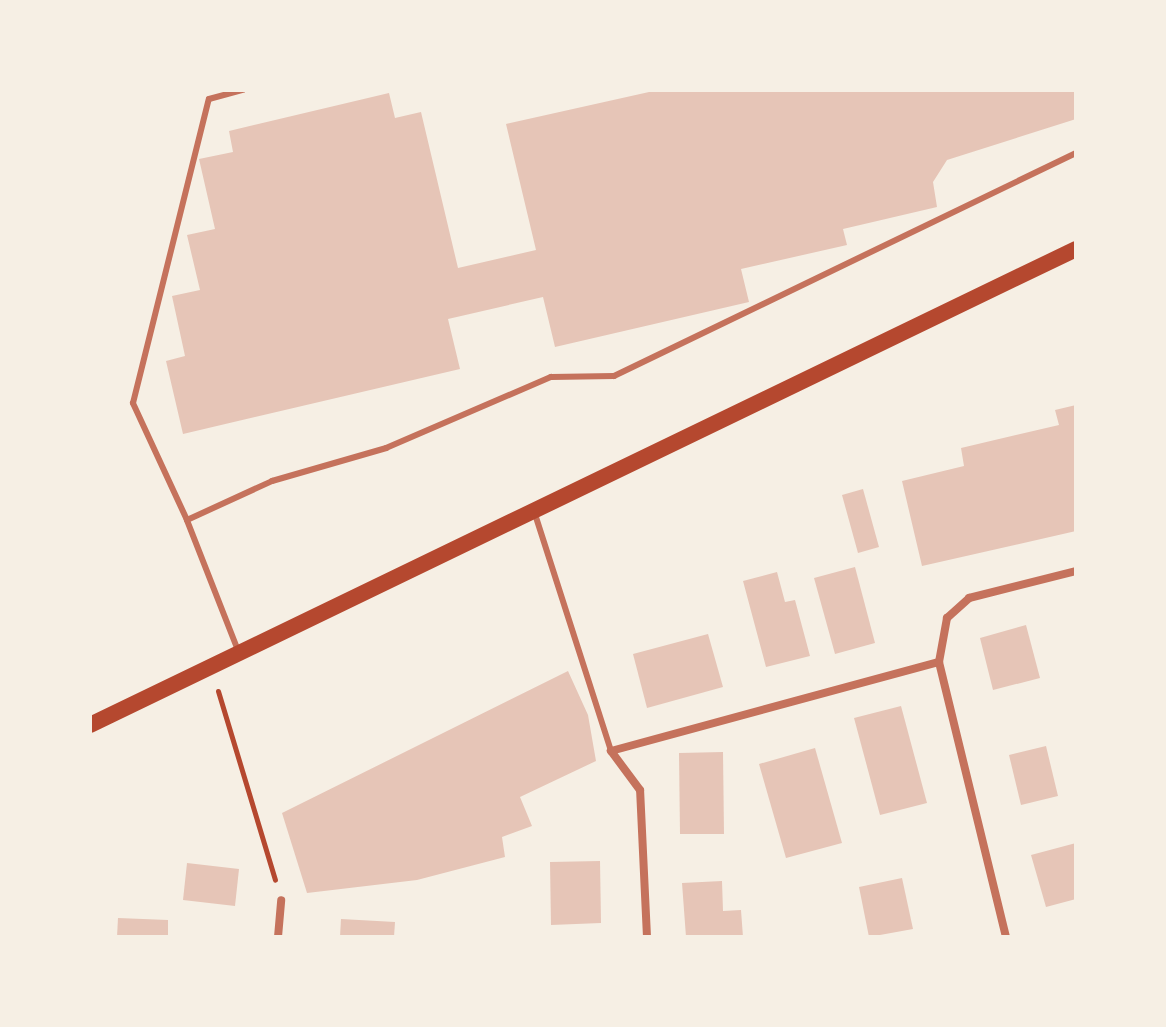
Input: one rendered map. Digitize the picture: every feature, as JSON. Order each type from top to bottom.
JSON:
[{"type":"main road","points":[[90,725],[1076,249]]},
{"type":"street","points":[[1006,937],[939,662],[947,618],[969,598],[1076,571]]},
{"type":"street","points":[[647,937],[640,790],[611,751],[939,662]]},
{"type":"street","points":[[278,937],[281,900]]},
{"type":"lane","points":[[239,653],[187,520],[133,403],[209,99],[243,90]]},
{"type":"lane","points":[[187,520],[272,481],[386,448],[551,377],[614,376],[1076,153]]},
{"type":"lane","points":[[533,509],[611,751]]},
{"type":"path","points":[[210,668],[281,900]]},
{"type":"building","points":[[658,90],[1076,90],[1076,119],[947,160],[933,182],[937,207],[843,229],[847,245],[741,269],[749,302],[555,347],[543,297],[448,319],[460,369],[183,434],[166,361],[185,356],[172,296],[200,290],[187,235],[215,229],[199,159],[233,152],[229,131],[389,93],[395,118],[421,112],[458,268],[536,250],[506,124]]},
{"type":"building","points":[[1076,405],[1076,531],[922,566],[902,481],[964,466],[961,448],[1059,425],[1055,410]]},
{"type":"building","points":[[863,489],[879,547],[858,553],[842,495]]},
{"type":"building","points":[[855,567],[875,643],[835,654],[814,578]]},
{"type":"building","points":[[777,572],[785,602],[795,600],[810,656],[766,667],[743,581]]},
{"type":"building","points":[[1026,625],[1040,678],[993,690],[980,638]]},
{"type":"building","points":[[708,634],[723,687],[647,708],[633,654]]},
{"type":"building","points":[[568,671],[588,715],[596,761],[520,797],[532,826],[502,837],[505,857],[417,880],[307,893],[282,813]]},
{"type":"building","points":[[901,706],[927,803],[880,815],[854,718]]},
{"type":"building","points":[[1046,746],[1058,796],[1021,805],[1009,755]]},
{"type":"building","points":[[815,748],[842,843],[786,858],[759,764]]},
{"type":"building","points":[[723,752],[724,834],[680,834],[679,753]]},
{"type":"building","points":[[1076,843],[1076,899],[1046,907],[1031,855]]},
{"type":"building","points":[[600,861],[601,923],[551,925],[550,862]]},
{"type":"building","points":[[187,863],[239,869],[235,906],[183,900]]},
{"type":"building","points":[[902,878],[913,929],[869,937],[859,887]]},
{"type":"building","points":[[722,881],[723,911],[741,910],[743,937],[686,937],[682,883]]},
{"type":"building","points":[[118,918],[168,920],[168,937],[117,937]]},
{"type":"building","points":[[341,919],[395,922],[394,937],[340,937]]}]
